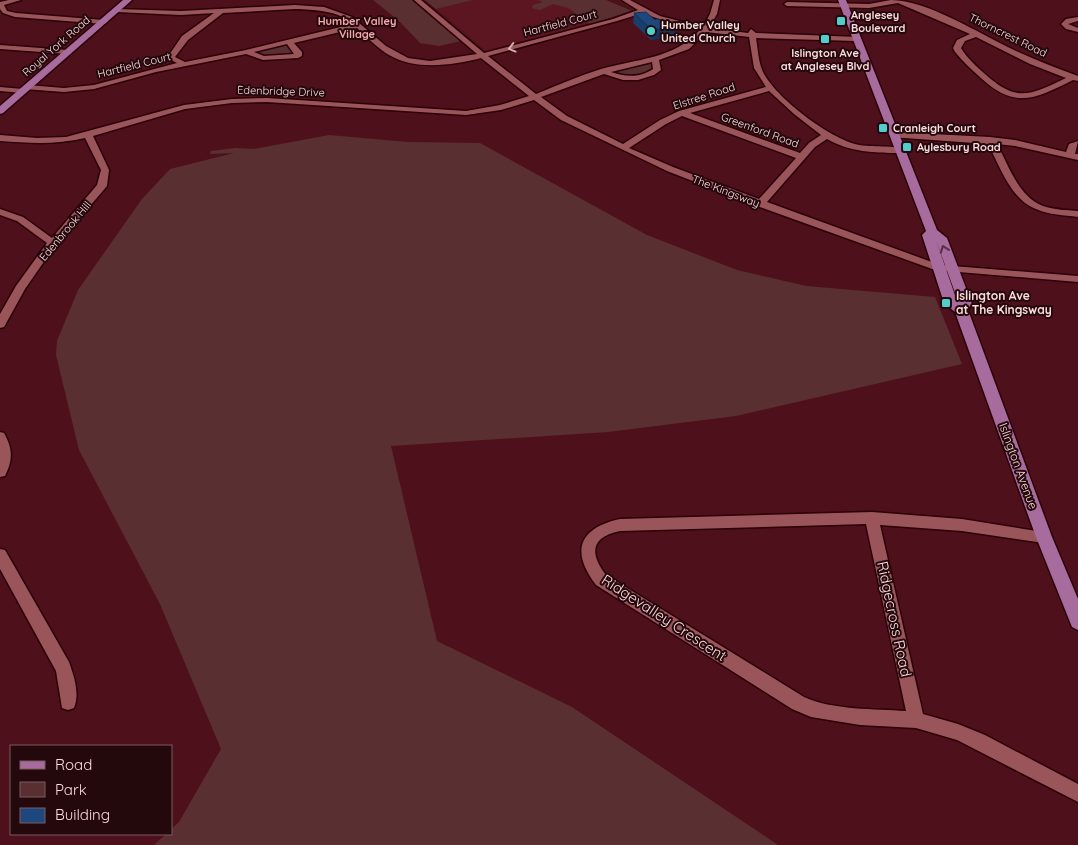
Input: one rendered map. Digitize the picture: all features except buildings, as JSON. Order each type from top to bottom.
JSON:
[{"type":"main road","name":"Royal York Road","points":[[0,111],[128,0]]},
{"type":"main road","name":"Islington Avenue","points":[[843,3],[932,232],[941,238],[965,304],[961,310]]},
{"type":"main road","name":"Islington Avenue","points":[[932,232],[928,235],[951,303],[961,310],[1044,536],[1078,621]]},
{"type":"street","points":[[18,0],[0,4],[5,12],[18,16],[104,22]]},
{"type":"street","name":"The Kingsway","points":[[417,0],[534,96],[564,118],[624,148],[760,204],[939,268],[1078,280]]},
{"type":"street","points":[[616,0],[631,1],[658,18],[705,28],[752,33],[855,37]]},
{"type":"street","points":[[705,28],[714,15],[717,0]]},
{"type":"street","name":"Thorncrest Road","points":[[787,4],[843,3],[874,6],[901,0],[949,19],[1076,78]]},
{"type":"street","name":"Hartfield Court","points":[[117,10],[221,12],[272,4],[332,10],[346,15],[383,48],[394,55],[407,60],[441,63],[483,55],[615,20],[644,10]]},
{"type":"street","points":[[154,70],[171,58],[185,38],[221,12]]},
{"type":"street","points":[[1078,19],[1068,20],[1064,24],[1068,28],[1078,30]]},
{"type":"street","name":"Hartfield Court","points":[[0,89],[82,89],[154,70],[246,52],[359,25]]},
{"type":"street","name":"Edenbridge Drive","points":[[0,138],[50,141],[88,135],[175,109],[232,101],[267,100],[466,113],[487,111],[604,71],[676,52],[687,46],[705,28]]},
{"type":"street","points":[[752,33],[759,73],[770,88],[827,135],[843,144],[857,147],[900,150]]},
{"type":"street","points":[[979,34],[964,38],[957,48],[994,88],[1002,92],[1018,98],[1030,97],[1076,78]]},
{"type":"street","name":"Hartfield Court","points":[[246,52],[263,58],[298,56],[298,52],[289,42]]},
{"type":"street","points":[[0,47],[65,54]]},
{"type":"street","points":[[0,52],[65,54]]},
{"type":"street","points":[[171,58],[184,64]]},
{"type":"street","points":[[604,71],[621,78],[649,74],[657,70],[658,65],[655,58]]},
{"type":"street","name":"Elstree Road","points":[[624,148],[663,122],[682,113],[770,88]]},
{"type":"street","name":"Greenford Road","points":[[682,113],[802,157]]},
{"type":"street","name":"Edenbrook Hill","points":[[0,324],[20,288],[53,243],[98,192],[104,180],[103,165],[88,135]]},
{"type":"street","points":[[760,204],[819,139],[827,135]]},
{"type":"street","points":[[894,135],[1028,144],[1074,156],[1072,146],[1078,144]]},
{"type":"street","points":[[990,140],[1013,185],[1024,197],[1037,206],[1078,214]]},
{"type":"street","points":[[0,212],[20,219],[53,243]]},
{"type":"street","points":[[0,437],[5,445],[6,452],[0,472]]},
{"type":"street","name":"Ridgevalley Crescent","points":[[1044,536],[962,525],[872,518],[606,527],[595,534],[589,541],[587,553],[596,574],[608,584],[798,703],[811,709],[860,717],[916,720],[958,732],[1078,792]]},
{"type":"street","name":"Ridgecross Road","points":[[872,518],[916,720]]},
{"type":"street","points":[[0,555],[63,668],[67,680],[68,702]]},
{"type":"shaded area","points":[[473,0],[538,0],[568,8],[590,24],[487,52],[436,9]]},
{"type":"green space","points":[[373,0],[412,0],[461,41],[439,46],[420,43],[398,20]]},
{"type":"green space","points":[[425,0],[473,0],[436,9]]},
{"type":"green space","points":[[538,0],[606,0],[632,11],[590,24],[568,8],[553,4],[540,10],[532,8],[533,5],[543,2]]},
{"type":"green space","points":[[286,44],[293,51],[293,55],[263,57],[253,52]]},
{"type":"green space","points":[[652,61],[654,66],[652,70],[641,74],[621,75],[610,73],[611,70]]},
{"type":"green space","points":[[329,135],[408,142],[480,143],[647,235],[737,270],[806,286],[935,297],[962,364],[736,416],[608,432],[391,446],[437,641],[572,707],[778,845],[154,845],[165,835],[172,835],[172,828],[179,822],[221,749],[160,604],[79,450],[56,355],[57,341],[78,290],[142,199],[170,169],[234,153],[210,154],[211,151],[235,148],[254,149]]},
{"type":"place","name":"Anglesey Boulevard","points":[[841,21]]},
{"type":"place","name":"Humber Valley United Church","points":[[651,31]]},
{"type":"place","name":"Islington Ave at Anglesey Blvd","points":[[825,39]]},
{"type":"place","name":"Cranleigh Court","points":[[883,128]]},
{"type":"place","name":"Aylesbury Road","points":[[907,147]]},
{"type":"place","name":"Islington Ave at The Kingsway","points":[[946,303]]},
{"type":"district","name":"Humber Valley Village","points":[[357,27]]}]
